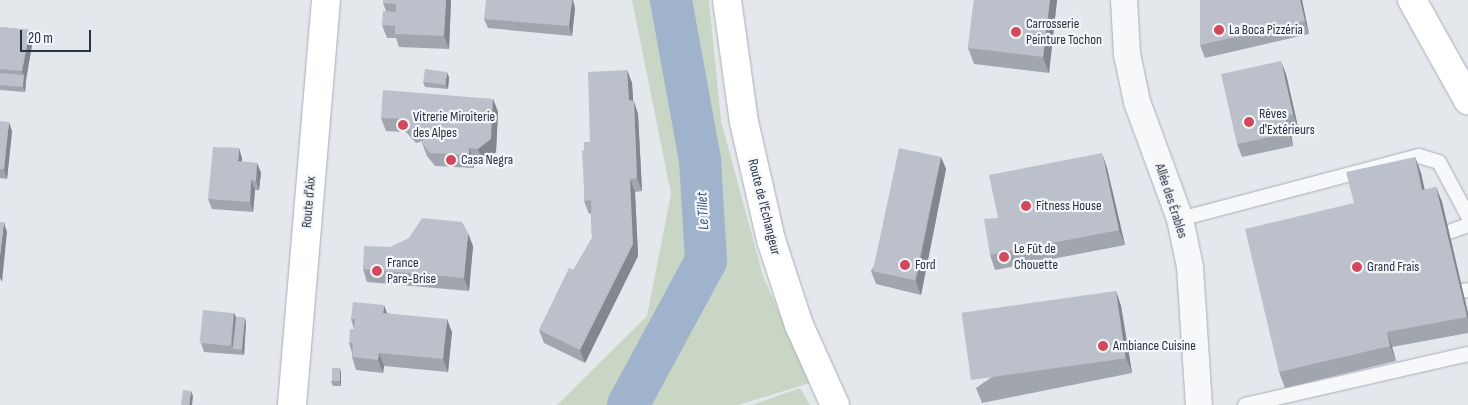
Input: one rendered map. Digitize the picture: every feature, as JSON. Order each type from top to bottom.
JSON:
[{"type":"main road","name":"Route d'Aix","points":[[292,405],[326,0]]},
{"type":"main road","name":"Route de l'Echangeur","points":[[728,0],[744,122],[771,240],[799,325],[835,405]]},
{"type":"main road","points":[[1412,0],[1468,100]]},
{"type":"street","name":"Allée des Érables","points":[[1124,0],[1127,54],[1137,102],[1180,219],[1190,267],[1200,405]]},
{"type":"lane","points":[[1180,219],[1216,207],[1419,156],[1439,162],[1468,216]]},
{"type":"lane","points":[[1449,232],[1468,225]]},
{"type":"lane","points":[[1246,405],[1468,354]]},
{"type":"green space","points":[[632,0],[709,0],[721,121],[763,276],[810,383],[738,405],[557,405],[647,316],[671,194]]},
{"type":"green space","points":[[800,388],[810,405],[752,405]]},
{"type":"building","points":[[383,0],[446,0],[444,36],[395,34],[395,26],[382,25],[383,11],[396,12],[396,4],[383,3]]},
{"type":"building","points":[[486,0],[572,0],[569,26],[484,19]]},
{"type":"building","name":"Carrosserie Peinture Tochon","points":[[974,0],[1050,0],[1043,57],[968,48]]},
{"type":"building","points":[[1200,0],[1300,0],[1305,21],[1200,45]]},
{"type":"building","points":[[0,27],[30,30],[22,71],[0,69]]},
{"type":"building","points":[[1281,61],[1293,114],[1285,116],[1289,133],[1237,144],[1221,74]]},
{"type":"building","points":[[425,69],[447,72],[445,85],[423,82]]},
{"type":"building","points":[[627,70],[629,100],[634,101],[637,178],[630,179],[633,244],[580,350],[539,330],[569,268],[574,270],[592,238],[591,200],[584,201],[584,142],[590,142],[588,72]]},
{"type":"building","points":[[0,73],[24,75],[23,87],[0,85]]},
{"type":"building","points":[[383,90],[493,99],[491,139],[478,149],[469,148],[469,155],[430,153],[422,143],[425,135],[418,128],[411,131],[402,119],[381,118]]},
{"type":"building","points":[[0,121],[9,122],[4,169],[0,169]]},
{"type":"building","points":[[213,147],[239,148],[238,161],[257,163],[256,181],[251,180],[250,202],[208,199]]},
{"type":"building","points":[[899,148],[941,157],[915,280],[873,271]]},
{"type":"building","points":[[584,150],[584,189],[582,151]]},
{"type":"building","points":[[1102,153],[1119,230],[990,255],[984,219],[998,218],[989,175]]},
{"type":"building","name":"Grand Frais","points":[[1415,157],[1422,190],[1436,187],[1467,317],[1387,332],[1390,346],[1279,372],[1245,229],[1354,203],[1346,172]]},
{"type":"building","points":[[422,218],[462,222],[468,233],[464,278],[363,269],[364,246],[390,247],[409,238]]},
{"type":"building","points":[[0,222],[4,222],[0,255]]},
{"type":"building","points":[[1116,291],[1125,358],[971,380],[962,313]]},
{"type":"building","points":[[353,302],[384,305],[383,313],[447,319],[443,359],[379,353],[378,360],[352,357],[353,343],[349,343],[350,329],[354,329],[355,319],[351,319]]},
{"type":"building","points":[[203,310],[234,313],[230,346],[200,343]]},
{"type":"building","points":[[236,317],[245,318],[242,350],[233,349]]},
{"type":"building","points":[[332,368],[340,368],[340,381],[332,381]]},
{"type":"building","points":[[183,390],[191,391],[189,405],[181,405]]},
{"type":"waterway","name":"Le Tillet","points":[[628,405],[706,261],[700,160],[671,0]]},
{"type":"place","name":"La Boca Pizzéria","points":[[1219,30]]},
{"type":"place","name":"Carrosserie Peinture Tochon","points":[[1016,32]]},
{"type":"place","name":"Rêves d'Extérieurs","points":[[1249,122]]},
{"type":"place","name":"Vitrerie Miroiterie des Alpes","points":[[403,125]]},
{"type":"place","name":"Casa Negra","points":[[451,160]]},
{"type":"place","name":"Fitness House","points":[[1026,206]]},
{"type":"place","name":"Le Fût de Chouette","points":[[1004,257]]},
{"type":"place","name":"Ford","points":[[905,265]]},
{"type":"place","name":"Grand Frais","points":[[1357,267]]},
{"type":"place","name":"France Pare-Brise","points":[[377,271]]},
{"type":"place","name":"Ambiance Cuisine","points":[[1103,346]]}]
